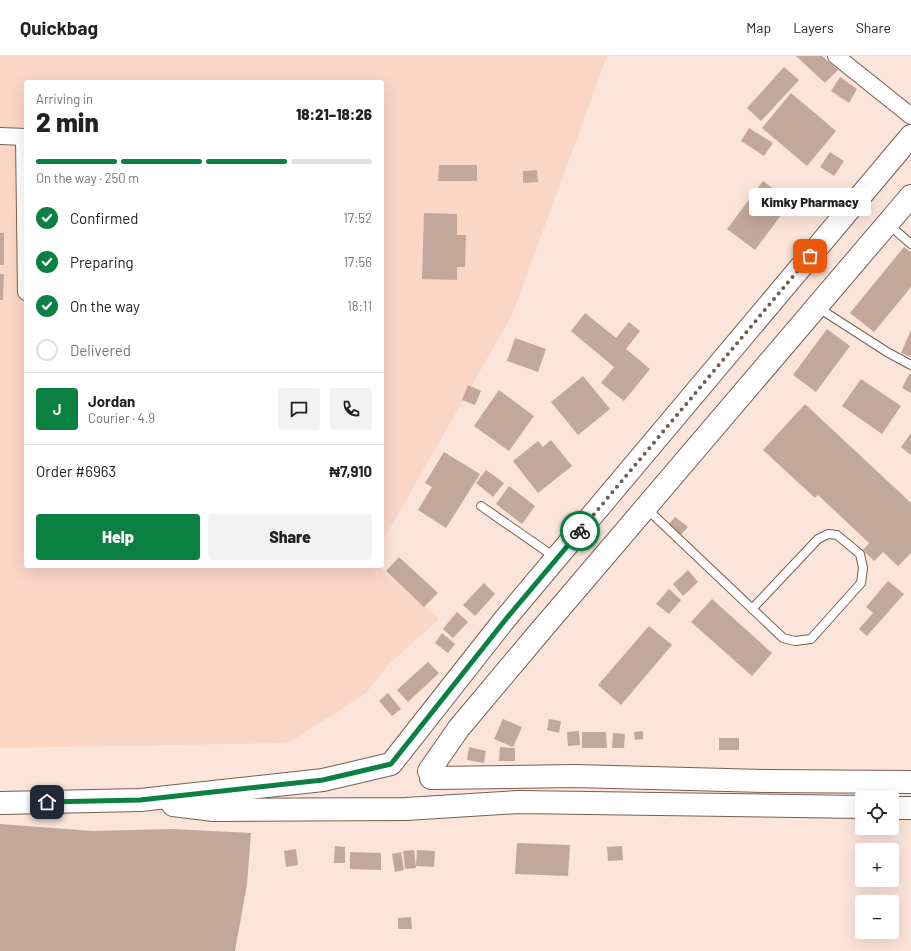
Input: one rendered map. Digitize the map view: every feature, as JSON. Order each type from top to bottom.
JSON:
[{"type":"main road","points":[[0,803],[140,800],[323,780],[391,764],[397,760],[412,759],[419,761],[430,775],[431,791],[424,802],[413,808],[406,809],[399,808],[392,804],[386,798],[382,788],[382,777],[386,770],[391,764],[506,619],[911,136]]},
{"type":"main road","points":[[430,775],[459,728],[645,507],[911,196]]},
{"type":"main road","points":[[430,775],[911,782]]},
{"type":"main road","points":[[140,800],[213,810],[406,809],[518,802],[855,807]]},
{"type":"main road","points":[[899,808],[911,808]]},
{"type":"street","points":[[836,56],[911,116]]},
{"type":"street","points":[[0,136],[24,137]]},
{"type":"lane","points":[[887,224],[911,244]]},
{"type":"lane","points":[[817,306],[887,352],[911,365]]},
{"type":"lane","points":[[481,506],[557,558]]},
{"type":"lane","points":[[645,507],[752,609],[783,638],[795,641],[811,639],[861,583],[863,568],[860,554],[837,535],[828,534],[818,539],[752,609]]},
{"type":"shaded area","points":[[0,56],[607,56],[512,315],[384,539],[384,80],[24,80],[24,568],[380,568],[439,619],[390,663],[366,693],[293,740],[284,743],[0,748]]},
{"type":"building","points":[[796,56],[822,56],[838,70],[825,83]]},
{"type":"building","points":[[784,67],[799,80],[761,121],[747,108]]},
{"type":"building","points":[[840,77],[857,89],[849,103],[831,91]]},
{"type":"building","points":[[791,93],[836,131],[807,166],[762,128]]},
{"type":"building","points":[[749,128],[773,143],[764,156],[741,141]]},
{"type":"building","points":[[830,152],[844,161],[834,176],[820,167]]},
{"type":"building","points":[[439,165],[477,165],[477,181],[438,181]]},
{"type":"building","points":[[537,170],[538,182],[523,183],[523,171]]},
{"type":"building","points":[[763,181],[791,202],[755,250],[727,229]]},
{"type":"building","points":[[424,213],[457,214],[457,235],[466,235],[465,267],[457,267],[457,280],[422,279]]},
{"type":"building","points":[[0,233],[4,233],[4,265],[0,265]]},
{"type":"building","points":[[904,247],[911,252],[911,287],[874,332],[850,313]]},
{"type":"building","points":[[0,274],[4,274],[3,300],[0,300]]},
{"type":"building","points":[[585,313],[616,338],[629,322],[640,331],[626,349],[650,369],[624,401],[601,383],[614,367],[571,331]]},
{"type":"building","points":[[827,329],[850,346],[816,392],[793,375]]},
{"type":"building","points":[[911,330],[911,357],[901,353]]},
{"type":"building","points":[[515,338],[546,349],[538,372],[507,361]]},
{"type":"building","points":[[909,374],[911,374],[911,393],[902,388]]},
{"type":"building","points":[[583,376],[610,409],[578,435],[551,402]]},
{"type":"building","points":[[861,379],[901,406],[882,434],[842,406]]},
{"type":"building","points":[[468,385],[481,391],[475,405],[462,400]]},
{"type":"building","points":[[499,390],[534,416],[509,451],[474,426]]},
{"type":"building","points":[[805,404],[911,503],[911,553],[898,566],[883,552],[874,561],[863,550],[869,543],[818,495],[815,498],[763,450]]},
{"type":"building","points":[[911,433],[911,455],[901,447]]},
{"type":"building","points":[[551,440],[572,466],[538,493],[513,461],[538,441],[543,447]]},
{"type":"building","points":[[444,452],[480,474],[446,528],[418,510],[432,487],[425,483]]},
{"type":"building","points":[[486,470],[504,483],[493,497],[476,483]]},
{"type":"building","points":[[509,486],[535,506],[522,524],[496,504]]},
{"type":"building","points":[[675,517],[688,527],[679,537],[667,526]]},
{"type":"building","points":[[399,557],[438,593],[424,607],[386,571]]},
{"type":"building","points":[[688,570],[698,582],[683,596],[673,584]]},
{"type":"building","points":[[888,581],[904,594],[867,636],[859,629],[873,613],[866,607]]},
{"type":"building","points":[[484,583],[495,594],[475,616],[463,605]]},
{"type":"building","points":[[669,589],[681,600],[669,614],[656,604]]},
{"type":"building","points":[[712,599],[772,653],[752,676],[691,622]]},
{"type":"building","points":[[457,612],[468,622],[453,638],[443,629]]},
{"type":"building","points":[[649,626],[672,645],[621,705],[598,685]]},
{"type":"building","points":[[442,633],[455,644],[448,653],[435,643]]},
{"type":"building","points":[[428,662],[439,673],[408,702],[397,690]]},
{"type":"building","points":[[388,693],[401,709],[392,716],[379,701]]},
{"type":"building","points":[[503,719],[522,727],[513,747],[494,739]]},
{"type":"building","points":[[549,719],[561,721],[559,733],[547,730]]},
{"type":"building","points":[[579,731],[580,745],[568,746],[567,732]]},
{"type":"building","points":[[643,731],[643,739],[635,740],[634,732]]},
{"type":"building","points":[[582,732],[606,732],[607,748],[582,748]]},
{"type":"building","points":[[613,733],[625,734],[624,748],[612,748]]},
{"type":"building","points":[[719,738],[739,738],[739,750],[719,750]]},
{"type":"building","points":[[469,747],[486,751],[484,763],[467,760]]},
{"type":"building","points":[[500,747],[515,748],[515,761],[499,761]]},
{"type":"building","points":[[0,824],[93,831],[172,829],[251,833],[247,884],[235,951],[0,951]]},
{"type":"building","points":[[517,843],[570,845],[568,876],[515,874]]},
{"type":"building","points":[[335,846],[345,847],[345,863],[334,863]]},
{"type":"building","points":[[622,846],[623,860],[608,861],[607,847]]},
{"type":"building","points":[[296,849],[298,865],[286,867],[284,851]]},
{"type":"building","points":[[414,850],[416,868],[405,869],[403,851]]},
{"type":"building","points":[[417,850],[435,851],[434,867],[416,866]]},
{"type":"building","points":[[350,852],[381,853],[381,870],[350,869]]},
{"type":"building","points":[[401,852],[404,870],[395,872],[392,854]]},
{"type":"building","points":[[411,917],[412,929],[398,929],[398,918]]},
{"type":"way so far","points":[[580,531],[810,256]]},
{"type":"place","name":"Kimky Pharmacy","points":[[810,256]]},
{"type":"route","points":[[47,802],[140,800],[323,780],[391,764],[506,619],[580,531]]}]
